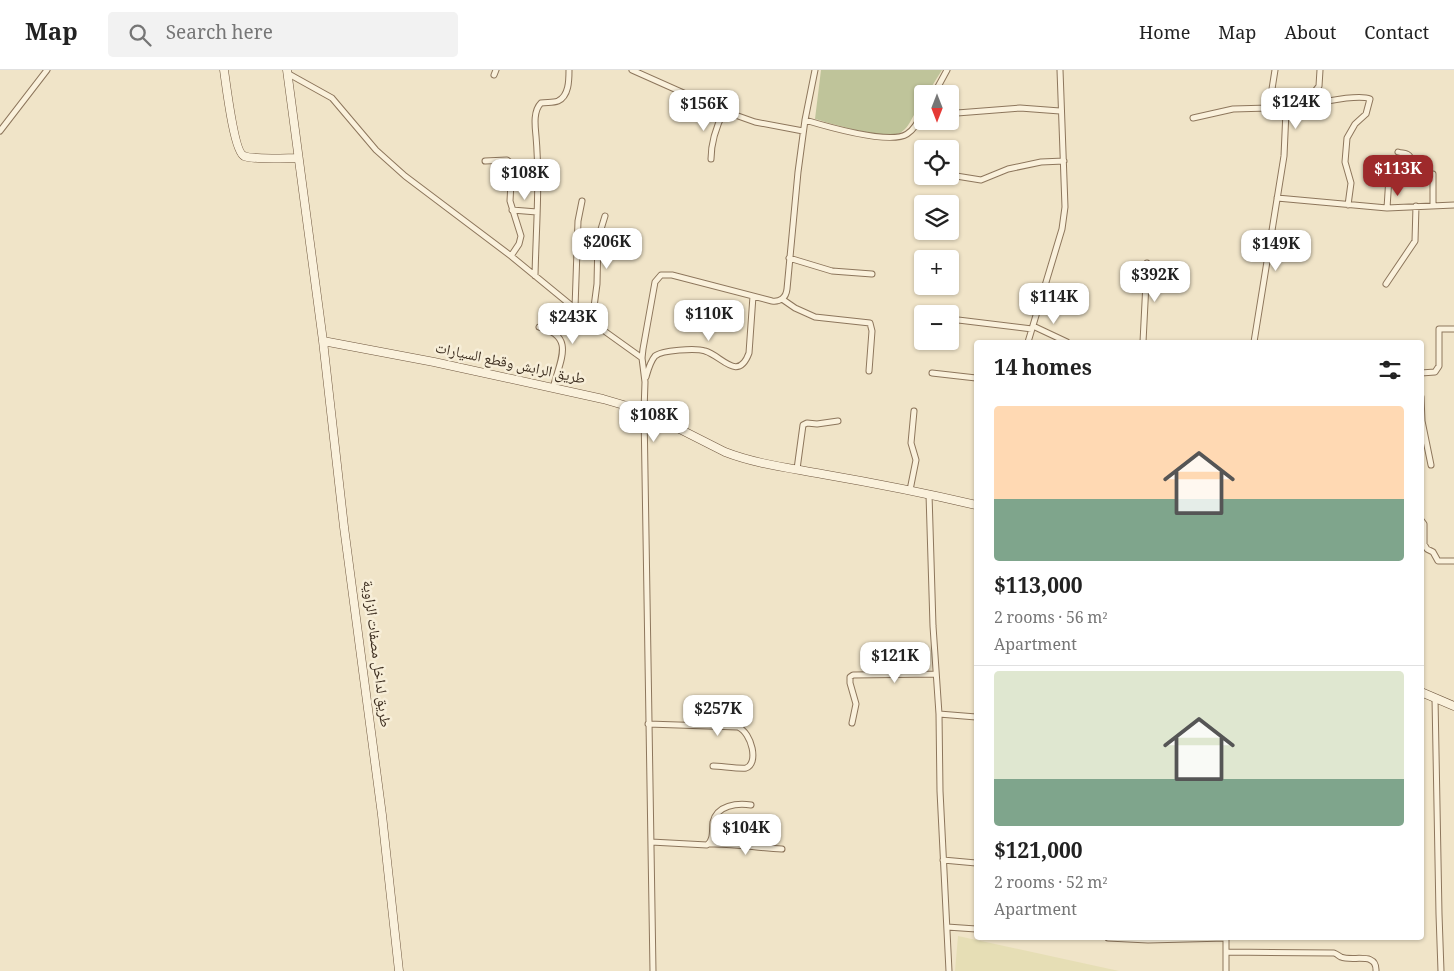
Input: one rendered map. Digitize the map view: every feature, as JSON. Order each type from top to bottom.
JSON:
[{"type":"main road","points":[[224,70],[239,152],[243,156],[252,158],[298,158]]},
{"type":"main road","name":"طريق لداخل مصفات الزاوية","points":[[287,71],[323,341],[344,526],[382,815],[399,971]]},
{"type":"main road","name":"طريق الرابش وقطع السيارات","points":[[323,341],[603,399],[644,412],[725,452],[761,462],[910,490],[974,505]]},
{"type":"main road","points":[[1424,693],[1454,706]]},
{"type":"street","points":[[0,131],[47,70]]},
{"type":"street","points":[[535,276],[539,164],[536,131],[537,110],[541,103],[558,101],[562,98],[569,84],[569,70]]},
{"type":"street","points":[[632,70],[646,73],[724,111],[755,122],[803,131]]},
{"type":"street","points":[[653,971],[648,724],[645,379],[642,358],[655,282],[661,275],[672,275],[775,302],[782,299],[786,293],[792,214],[803,131],[815,70]]},
{"type":"street","points":[[939,85],[947,70]]},
{"type":"street","points":[[1029,340],[1062,229],[1064,161],[1060,111],[1060,70]]},
{"type":"street","points":[[1270,108],[1275,70]]},
{"type":"street","points":[[1303,106],[1319,86],[1320,70]]},
{"type":"street","points":[[287,71],[332,98],[376,150],[406,176],[511,256],[592,322],[642,358]]},
{"type":"street","points":[[1192,118],[1233,109],[1270,108],[1286,111],[1303,106],[1359,97],[1370,99],[1366,114],[1355,124],[1347,138],[1345,162],[1351,183],[1348,205]]},
{"type":"street","points":[[959,113],[1020,108],[1060,111]]},
{"type":"street","points":[[711,159],[711,145],[714,133],[724,111]]},
{"type":"street","points":[[1254,340],[1284,156],[1286,111]]},
{"type":"street","points":[[805,120],[860,134],[897,138],[906,135],[914,128]]},
{"type":"street","points":[[1387,208],[1389,177],[1405,172],[1412,163],[1412,159],[1407,154],[1398,152]]},
{"type":"street","points":[[485,161],[507,160],[512,163],[510,196],[512,210],[521,236],[519,244],[511,256]]},
{"type":"street","points":[[959,177],[981,180],[1008,169],[1041,162],[1064,161]]},
{"type":"street","points":[[1433,205],[1434,174]]},
{"type":"street","points":[[1277,198],[1387,208],[1454,205]]},
{"type":"street","points":[[575,308],[578,221],[582,201]]},
{"type":"street","points":[[1386,284],[1415,241],[1416,206]]},
{"type":"street","points":[[512,210],[537,212]]},
{"type":"street","points":[[592,322],[597,284],[598,239],[605,216]]},
{"type":"street","points":[[789,258],[832,271],[872,274]]},
{"type":"street","points":[[1144,340],[1147,263]]},
{"type":"street","points":[[645,379],[654,357],[662,352],[707,351],[730,366],[741,365],[749,353],[753,296]]},
{"type":"street","points":[[782,299],[795,308],[815,317],[870,322],[872,331],[869,371]]},
{"type":"street","points":[[959,320],[1032,328],[1062,340]]},
{"type":"street","points":[[539,327],[551,330],[562,340],[564,347],[553,388]]},
{"type":"street","points":[[1424,374],[1435,372],[1439,366],[1439,329],[1454,330]]},
{"type":"street","points":[[932,373],[974,378]]},
{"type":"street","points":[[910,490],[916,460],[911,443],[914,411]]},
{"type":"street","points":[[797,469],[803,425],[807,422],[816,424],[838,421]]},
{"type":"street","points":[[1424,431],[1431,465]]},
{"type":"street","points":[[929,494],[933,626],[939,714],[943,860],[949,971]]},
{"type":"street","points":[[1424,524],[1424,544],[1426,549],[1433,552],[1438,561],[1454,561]]},
{"type":"street","points":[[852,723],[856,704],[850,683],[850,677],[853,675],[936,674]]},
{"type":"street","points":[[1435,698],[1438,905],[1442,971]]},
{"type":"street","points":[[939,714],[974,717]]},
{"type":"street","points":[[648,724],[738,727],[744,731],[752,745],[752,762],[750,765],[743,768],[713,766]]},
{"type":"street","points":[[709,844],[714,819],[718,813],[731,806],[751,805]]},
{"type":"street","points":[[650,842],[706,845],[730,844],[754,848],[782,849]]},
{"type":"street","points":[[943,860],[974,863]]},
{"type":"street","points":[[947,927],[974,929]]},
{"type":"street","points":[[1226,940],[1226,971]]},
{"type":"street","points":[[1226,952],[1334,953],[1342,958],[1362,958],[1373,961],[1376,964],[1376,971]]},
{"type":"shaded area","points":[[958,936],[1119,971],[955,971]]},
{"type":"green space","points":[[821,70],[942,70],[933,85],[914,85],[914,114],[900,133],[893,135],[871,133],[815,119]]}]
